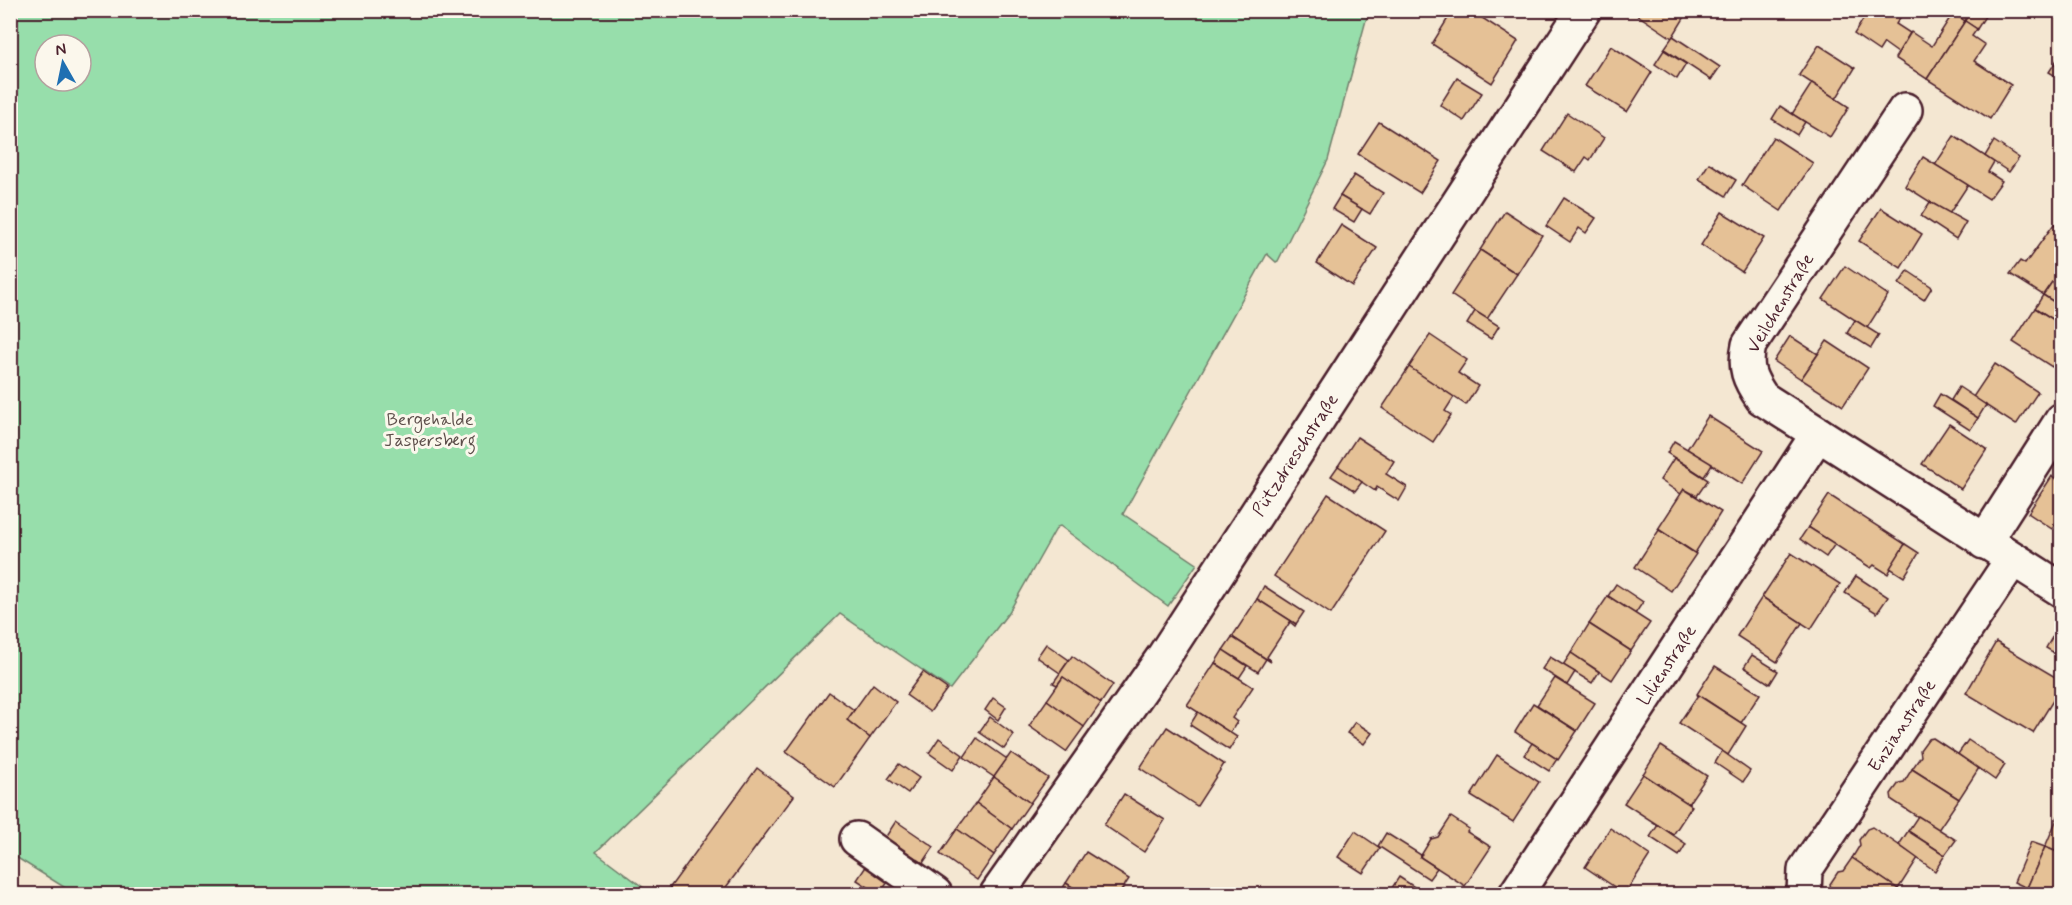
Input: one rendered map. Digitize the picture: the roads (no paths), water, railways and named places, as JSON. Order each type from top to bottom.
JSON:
[{"type":"street","name":"Pützdrieschstraße","points":[[997,894],[1162,659],[1584,10]]},
{"type":"street","name":"Veilchenstraße","points":[[1905,110],[1749,345],[1746,359],[1747,370],[1751,383],[1762,398],[1984,542]]},
{"type":"street","points":[[2061,420],[1984,542],[2061,590]]},
{"type":"street","name":"Lilienstraße","points":[[1516,894],[1818,434]]},
{"type":"street","name":"Enzianstraße","points":[[1804,894],[1805,870],[2012,560]]},
{"type":"street","points":[[857,839],[935,894]]},
{"type":"park label","name":"Bergehalde Jaspersberg","points":[[430,429]]}]
